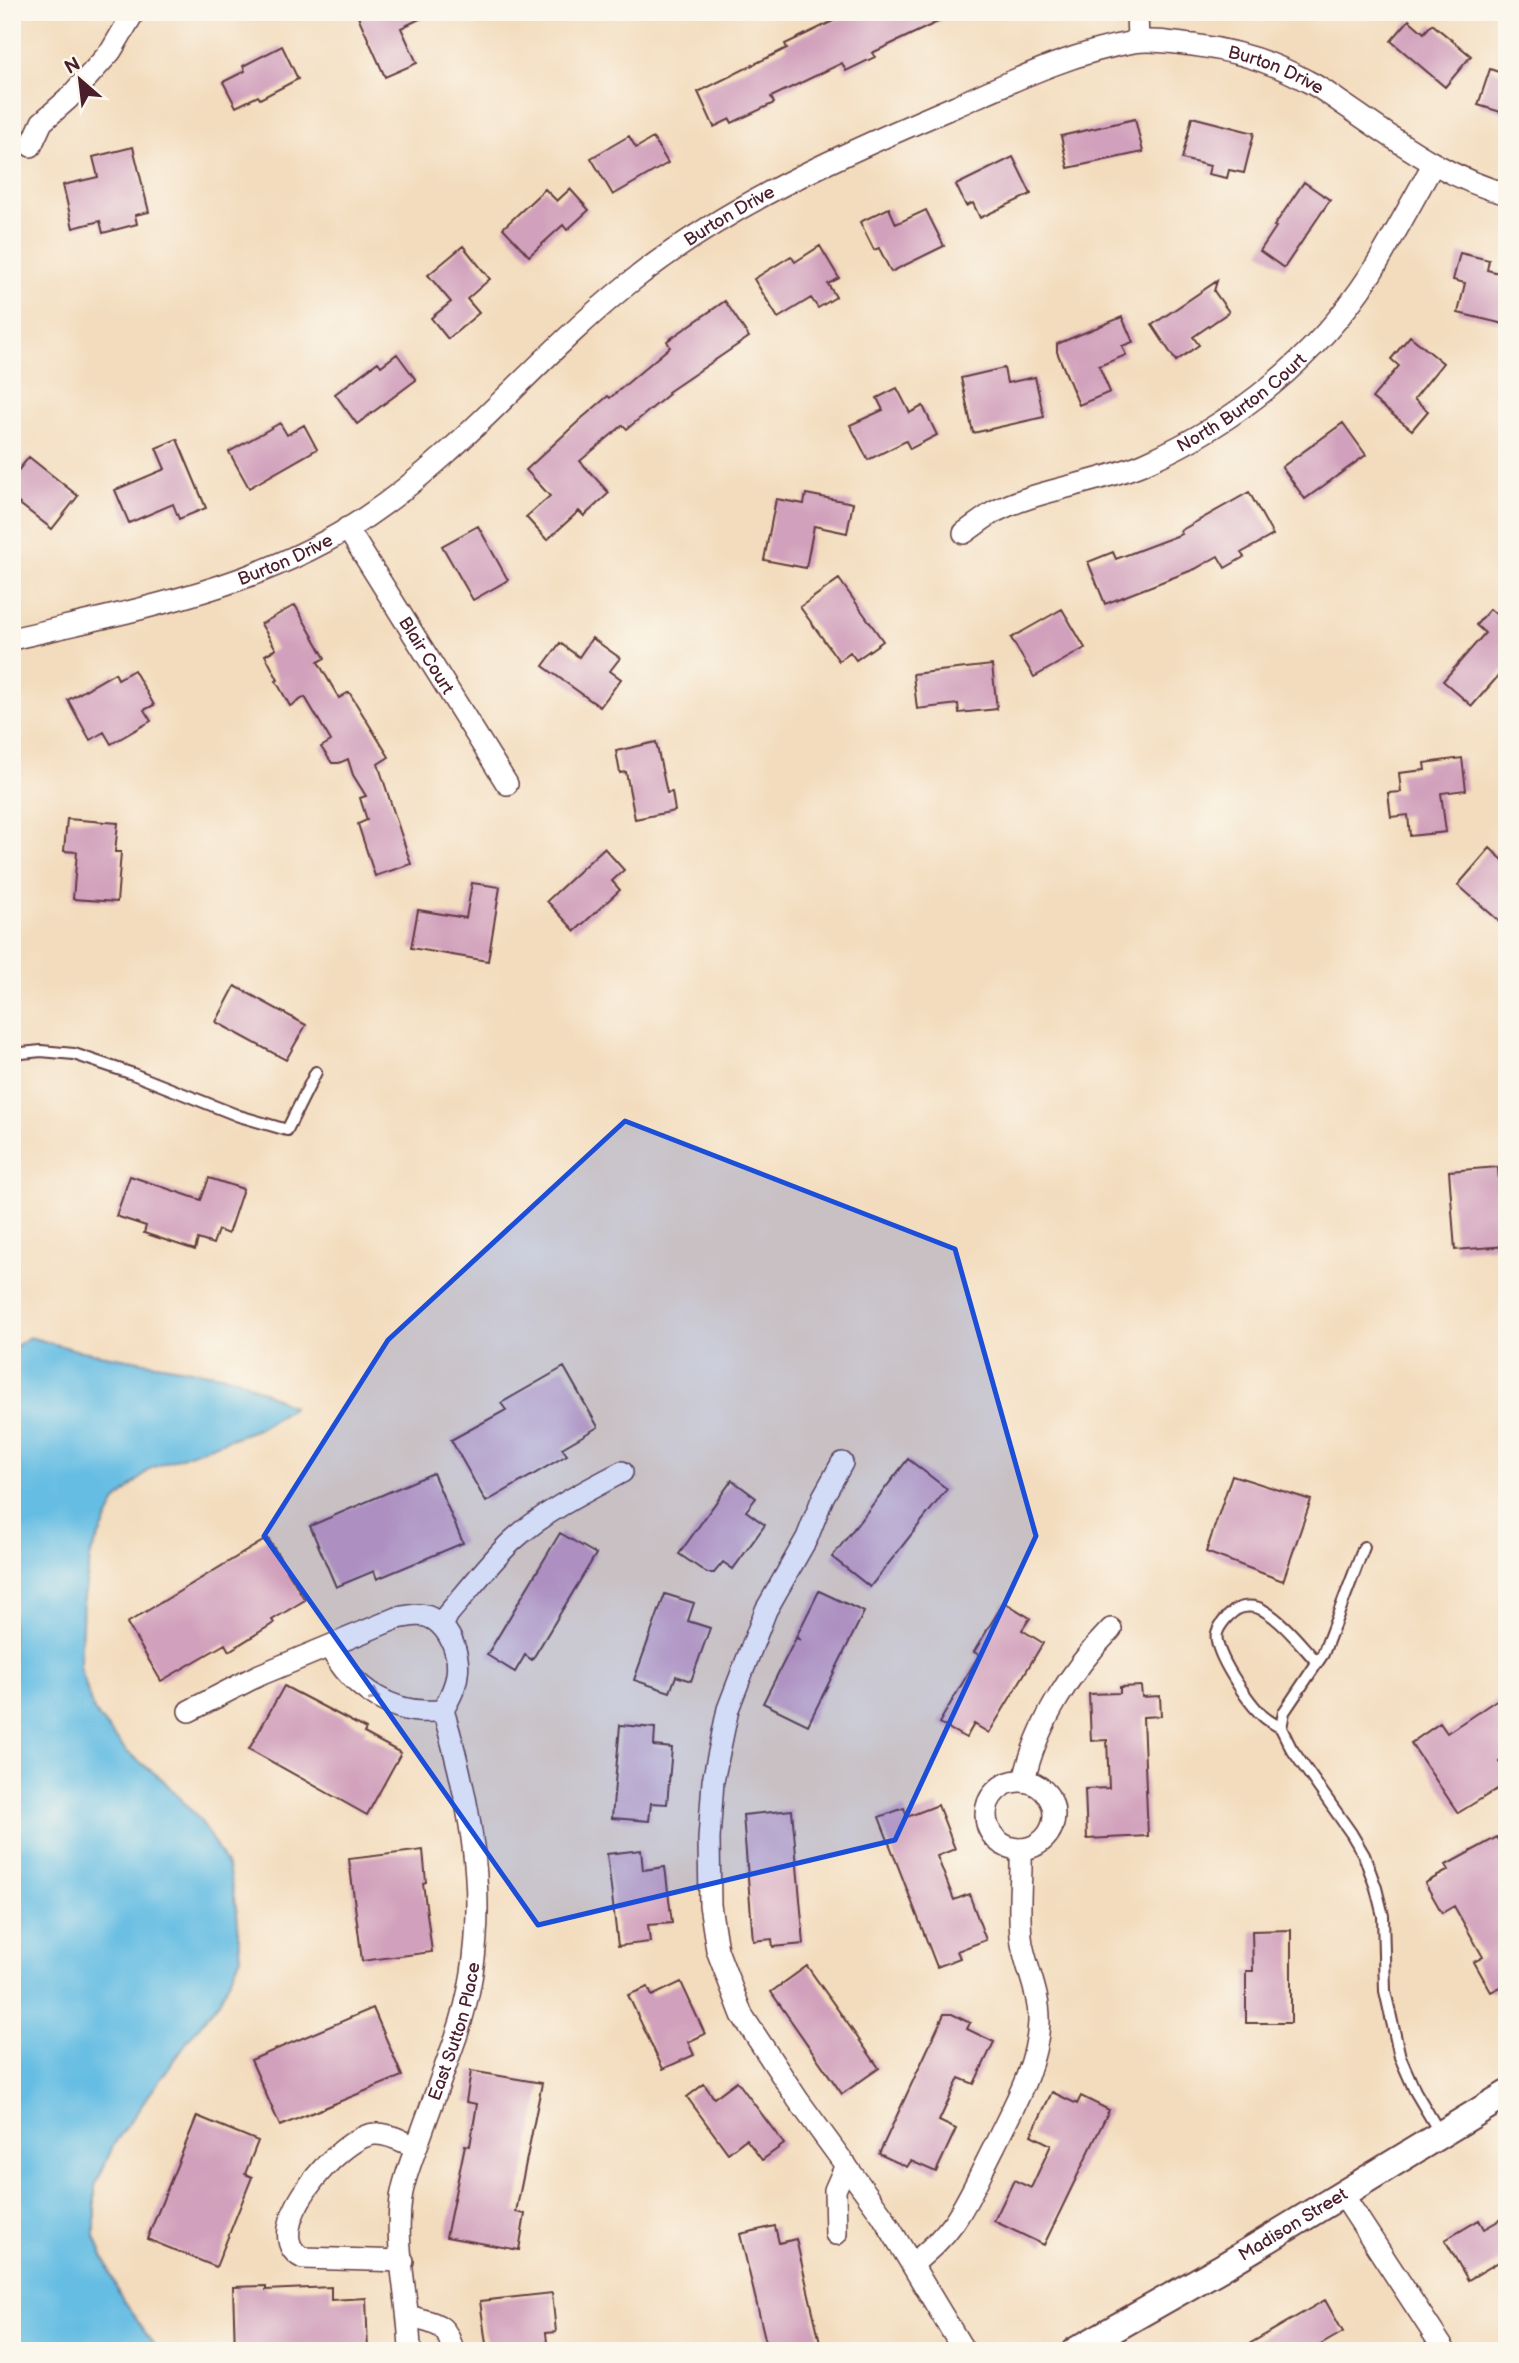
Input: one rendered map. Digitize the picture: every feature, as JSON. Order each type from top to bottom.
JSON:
[{"type":"street","points":[[31,146],[42,122],[68,99],[111,51],[134,12]]},
{"type":"street","points":[[1137,12],[1138,41]]},
{"type":"street","name":"Burton Drive","points":[[12,639],[209,591],[260,572],[347,528],[425,473],[457,446],[575,329],[657,262],[714,223],[764,193],[868,143],[1039,70],[1138,41],[1234,52],[1308,81],[1433,165],[1464,181],[1507,194]]},
{"type":"street","name":"North Burton Court","points":[[964,533],[993,513],[1025,500],[1107,477],[1146,462],[1205,433],[1267,389],[1326,333],[1351,302],[1433,165]]},
{"type":"street","name":"Blair Court","points":[[347,528],[508,784]]},
{"type":"street","points":[[842,1463],[823,1497],[807,1538],[766,1610],[728,1709],[713,1780],[708,1870],[710,1905],[718,1950],[742,2015],[798,2100],[882,2215],[964,2351]]},
{"type":"street","points":[[442,1626],[448,1614],[510,1543],[531,1525],[571,1499],[622,1472]]},
{"type":"street","points":[[188,1711],[257,1676],[397,1618],[420,1615],[431,1618],[442,1626],[457,1655],[458,1673],[443,1710],[415,1712],[377,1698],[362,1689],[339,1664],[330,1647]]},
{"type":"street","points":[[1024,1781],[1029,1760],[1061,1692],[1097,1643],[1111,1629]]},
{"type":"street","name":"East Sutton Place","points":[[410,2351],[409,2316],[399,2231],[401,2197],[457,2034],[471,1979],[477,1935],[474,1846],[459,1767],[443,1710]]},
{"type":"street","points":[[1024,1781],[1035,1784],[1051,1800],[1053,1822],[1042,1841],[1021,1849],[1000,1842],[987,1824],[986,1813],[994,1793],[1013,1782],[1024,1781]]},
{"type":"street","points":[[913,2264],[935,2245],[955,2221],[1028,2076],[1035,2050],[1039,2021],[1032,1977],[1023,1946],[1019,1912],[1022,1885],[1021,1849]]},
{"type":"street","name":"Madison Street","points":[[1076,2351],[1221,2268],[1507,2094]]},
{"type":"street","points":[[403,2261],[303,2258],[293,2253],[288,2243],[291,2218],[301,2199],[324,2167],[353,2141],[379,2133],[416,2147]]},
{"type":"street","points":[[836,2234],[835,2190],[846,2165]]},
{"type":"street","points":[[1343,2194],[1445,2351]]},
{"type":"street","points":[[409,2316],[444,2327],[450,2336],[453,2351]]},
{"type":"lane","points":[[12,1054],[41,1051],[74,1054],[134,1074],[239,1116],[287,1130],[316,1072]]},
{"type":"lane","points":[[1281,1728],[1284,1712],[1323,1654],[1364,1547]]},
{"type":"lane","points":[[1317,1662],[1276,1619],[1261,1608],[1249,1606],[1235,1610],[1216,1635],[1219,1652],[1251,1703],[1262,1715],[1281,1728],[1291,1748],[1351,1832],[1364,1855],[1383,1916],[1385,1991],[1400,2057],[1415,2091],[1441,2134]]},
{"type":"lane","points":[[1497,2351],[1507,2344]]},
{"type":"highlighted area","points":[[625,1121],[955,1249],[1036,1536],[895,1840],[538,1925],[264,1536],[388,1340]]},
{"type":"water","points":[[29,1337],[76,1350],[237,1378],[293,1407],[257,1429],[151,1468],[116,1501],[91,1553],[83,1603],[80,1666],[93,1710],[126,1751],[162,1779],[200,1820],[228,1867],[237,1913],[241,1957],[220,2000],[114,2144],[95,2186],[95,2237],[119,2294],[158,2351],[12,2351],[12,1349]]},
{"type":"building","points":[[356,12],[434,12],[401,28],[417,63],[385,77]]},
{"type":"building","points":[[852,12],[959,12],[872,53],[875,57],[846,71],[842,63],[771,97],[774,103],[732,123],[730,119],[714,127],[698,92],[787,48],[785,44]]},
{"type":"building","points":[[1409,20],[1424,33],[1432,24],[1471,56],[1445,87],[1391,41]]},
{"type":"building","points":[[282,46],[298,79],[260,99],[258,96],[236,107],[223,82],[245,71],[243,66]]},
{"type":"building","points":[[1490,69],[1507,75],[1507,114],[1478,105]]},
{"type":"building","points":[[1192,117],[1254,133],[1244,173],[1229,170],[1227,178],[1208,174],[1210,166],[1182,159]]},
{"type":"building","points":[[1135,119],[1143,152],[1068,168],[1061,136]]},
{"type":"building","points":[[629,136],[636,148],[653,138],[668,163],[613,195],[591,158]]},
{"type":"building","points":[[133,147],[149,212],[135,215],[137,224],[103,233],[100,221],[73,228],[63,185],[98,177],[93,157]]},
{"type":"building","points":[[1013,157],[1031,194],[980,218],[973,203],[966,206],[956,185]]},
{"type":"building","points":[[1304,182],[1330,200],[1284,268],[1260,251]]},
{"type":"building","points":[[545,189],[557,201],[570,189],[589,210],[567,230],[563,225],[529,256],[503,228]]},
{"type":"building","points":[[889,208],[896,224],[926,210],[944,246],[891,272],[879,248],[874,250],[860,222]]},
{"type":"building","points":[[463,246],[490,279],[467,299],[479,313],[448,339],[431,318],[451,302],[428,275]]},
{"type":"building","points":[[820,246],[839,278],[828,284],[836,297],[818,308],[811,298],[778,318],[754,279],[791,256],[795,262]]},
{"type":"building","points":[[1460,253],[1489,260],[1487,270],[1507,275],[1507,314],[1504,324],[1458,313],[1465,283],[1453,280]]},
{"type":"building","points":[[1217,281],[1214,291],[1229,312],[1193,337],[1199,345],[1176,361],[1152,325]]},
{"type":"building","points":[[725,301],[749,337],[668,392],[669,394],[627,429],[623,425],[580,461],[609,493],[584,516],[579,511],[547,540],[526,517],[550,496],[526,470],[582,418],[670,347],[667,341]]},
{"type":"building","points":[[1122,317],[1133,342],[1122,346],[1126,355],[1099,366],[1110,392],[1079,405],[1057,352],[1057,344]]},
{"type":"building","points":[[1410,336],[1443,363],[1414,399],[1428,411],[1412,430],[1372,398],[1399,366],[1391,359]]},
{"type":"building","points":[[397,354],[416,380],[357,424],[335,394],[378,362],[381,366]]},
{"type":"building","points":[[1004,368],[1007,383],[1035,377],[1044,417],[973,433],[961,378]]},
{"type":"building","points":[[897,388],[910,413],[923,406],[937,435],[910,449],[906,441],[868,460],[850,425],[883,410],[877,398]]},
{"type":"building","points":[[280,423],[287,435],[304,425],[317,449],[249,488],[229,452]]},
{"type":"building","points":[[1343,423],[1366,455],[1305,499],[1282,467]]},
{"type":"building","points":[[177,439],[206,508],[179,519],[173,504],[129,523],[115,490],[165,469],[156,448]]},
{"type":"building","points":[[29,457],[78,496],[52,529],[12,498],[12,478]]},
{"type":"building","points":[[1249,492],[1273,535],[1241,553],[1244,557],[1225,568],[1218,556],[1195,569],[1105,604],[1088,562],[1113,552],[1116,559],[1182,534],[1180,531]]},
{"type":"building","points":[[806,494],[853,503],[847,533],[814,526],[806,568],[764,560],[776,499],[804,504]]},
{"type":"building","points":[[478,526],[508,580],[473,600],[442,546]]},
{"type":"building","points":[[839,579],[883,641],[856,660],[850,652],[839,661],[800,607]]},
{"type":"building","points":[[295,605],[325,658],[318,662],[339,698],[349,692],[389,757],[378,764],[411,864],[375,876],[358,824],[367,820],[360,798],[366,796],[353,775],[348,759],[332,763],[321,747],[331,741],[305,697],[290,706],[276,681],[278,680],[265,655],[276,649],[261,624]]},
{"type":"building","points":[[1062,609],[1085,648],[1034,677],[1011,638]]},
{"type":"building","points":[[1490,609],[1499,617],[1507,609],[1507,666],[1472,706],[1443,681],[1485,633],[1476,625]]},
{"type":"building","points":[[592,638],[620,658],[610,671],[621,679],[600,707],[543,666],[560,643],[579,657]]},
{"type":"building","points":[[992,665],[997,709],[959,713],[958,704],[917,709],[913,674]]},
{"type":"building","points":[[134,670],[154,705],[144,710],[151,721],[111,744],[104,732],[90,740],[68,700],[115,673],[118,679]]},
{"type":"building","points":[[656,742],[667,793],[672,792],[675,811],[635,819],[626,772],[620,773],[616,751]]},
{"type":"building","points":[[1462,758],[1466,790],[1441,793],[1446,832],[1410,836],[1408,815],[1391,817],[1388,793],[1401,792],[1399,773],[1425,770],[1424,763]]},
{"type":"building","points":[[67,819],[118,823],[115,852],[121,852],[117,902],[73,899],[77,852],[64,851]]},
{"type":"building","points":[[604,848],[624,870],[612,881],[620,890],[575,931],[547,901]]},
{"type":"building","points":[[1490,848],[1507,864],[1507,928],[1458,885]]},
{"type":"building","points":[[472,883],[500,887],[488,961],[411,948],[418,910],[466,918]]},
{"type":"building","points":[[235,986],[306,1025],[286,1060],[216,1022]]},
{"type":"building","points":[[1498,1167],[1502,1219],[1507,1218],[1507,1246],[1455,1250],[1449,1171]]},
{"type":"building","points":[[130,1176],[201,1200],[209,1178],[243,1189],[228,1234],[218,1230],[213,1244],[198,1239],[195,1250],[144,1233],[146,1226],[116,1216]]},
{"type":"building","points":[[564,1367],[598,1427],[562,1448],[567,1455],[486,1502],[451,1440],[506,1410],[501,1403]]},
{"type":"building","points":[[908,1459],[947,1489],[870,1587],[832,1557]]},
{"type":"building","points":[[433,1473],[463,1543],[377,1579],[374,1571],[336,1587],[310,1526]]},
{"type":"building","points":[[1232,1475],[1311,1500],[1283,1581],[1206,1552]]},
{"type":"building","points":[[732,1480],[756,1498],[746,1511],[765,1525],[733,1569],[723,1562],[714,1573],[707,1573],[679,1554]]},
{"type":"building","points":[[560,1533],[596,1554],[532,1660],[525,1655],[515,1672],[487,1655]]},
{"type":"building","points":[[268,1538],[305,1600],[229,1651],[225,1644],[161,1681],[127,1623]]},
{"type":"building","points":[[819,1591],[864,1612],[808,1725],[763,1703],[796,1638],[801,1640],[796,1637]]},
{"type":"building","points":[[665,1594],[694,1603],[688,1621],[710,1628],[691,1681],[676,1676],[670,1692],[634,1680]]},
{"type":"building","points":[[1004,1602],[1030,1618],[1022,1630],[1043,1643],[989,1733],[974,1724],[966,1738],[939,1723],[979,1655],[974,1652]]},
{"type":"building","points":[[284,1686],[366,1729],[364,1733],[401,1753],[367,1815],[249,1749]]},
{"type":"building","points":[[1141,1686],[1142,1697],[1160,1696],[1161,1716],[1143,1717],[1148,1836],[1087,1839],[1085,1789],[1109,1788],[1107,1740],[1091,1741],[1089,1694],[1120,1693],[1120,1687]]},
{"type":"building","points":[[1507,1693],[1507,1756],[1499,1762],[1507,1774],[1507,1783],[1458,1813],[1411,1743],[1440,1723],[1447,1733]]},
{"type":"building","points":[[620,1725],[655,1728],[654,1746],[672,1748],[667,1804],[651,1803],[649,1821],[612,1818]]},
{"type":"building","points":[[938,1805],[955,1849],[937,1856],[954,1900],[969,1894],[986,1940],[957,1951],[960,1958],[937,1967],[879,1817],[904,1808],[907,1817]]},
{"type":"building","points":[[792,1810],[804,1944],[773,1947],[772,1939],[753,1941],[743,1815]]},
{"type":"building","points":[[1497,1837],[1507,1854],[1507,1984],[1491,1992],[1474,1962],[1483,1957],[1454,1906],[1442,1913],[1425,1883],[1449,1870],[1446,1865]]},
{"type":"building","points":[[423,1850],[426,1882],[423,1883],[432,1952],[362,1961],[349,1859]]},
{"type":"building","points":[[641,1850],[643,1870],[665,1867],[672,1923],[648,1925],[650,1942],[618,1946],[607,1854]]},
{"type":"building","points":[[1291,1930],[1291,2023],[1246,2023],[1246,1971],[1253,1971],[1252,1931]]},
{"type":"building","points":[[807,1966],[879,2068],[842,2094],[771,1992]]},
{"type":"building","points":[[681,1982],[705,2034],[688,2042],[694,2055],[663,2069],[628,1995],[648,1987],[652,1996]]},
{"type":"building","points":[[373,2008],[402,2076],[280,2126],[251,2060]]},
{"type":"building","points":[[944,2014],[952,2014],[970,2023],[967,2029],[994,2042],[974,2084],[959,2078],[939,2121],[956,2129],[936,2172],[911,2161],[907,2167],[879,2154]]},
{"type":"building","points":[[471,2071],[542,2083],[516,2212],[525,2214],[519,2250],[446,2237],[465,2145],[470,2146],[477,2104],[466,2102]]},
{"type":"building","points":[[737,2081],[784,2144],[762,2160],[746,2139],[728,2153],[687,2097],[704,2084],[714,2098]]},
{"type":"building","points":[[1052,2092],[1077,2104],[1081,2096],[1109,2110],[1044,2245],[994,2221],[1014,2180],[1031,2188],[1051,2145],[1031,2135]]},
{"type":"building","points":[[197,2116],[258,2141],[245,2174],[252,2177],[216,2267],[147,2239]]},
{"type":"building","points":[[1507,2216],[1507,2257],[1468,2280],[1445,2240],[1479,2220],[1484,2229]]},
{"type":"building","points":[[775,2226],[779,2243],[796,2239],[820,2342],[797,2347],[798,2351],[768,2351],[740,2234]]},
{"type":"building","points":[[266,2286],[266,2290],[331,2287],[331,2300],[366,2298],[368,2351],[235,2351],[233,2287]]},
{"type":"building","points":[[552,2293],[556,2332],[546,2333],[548,2351],[487,2351],[480,2301]]},
{"type":"building","points":[[1325,2300],[1343,2332],[1310,2351],[1237,2351]]}]
